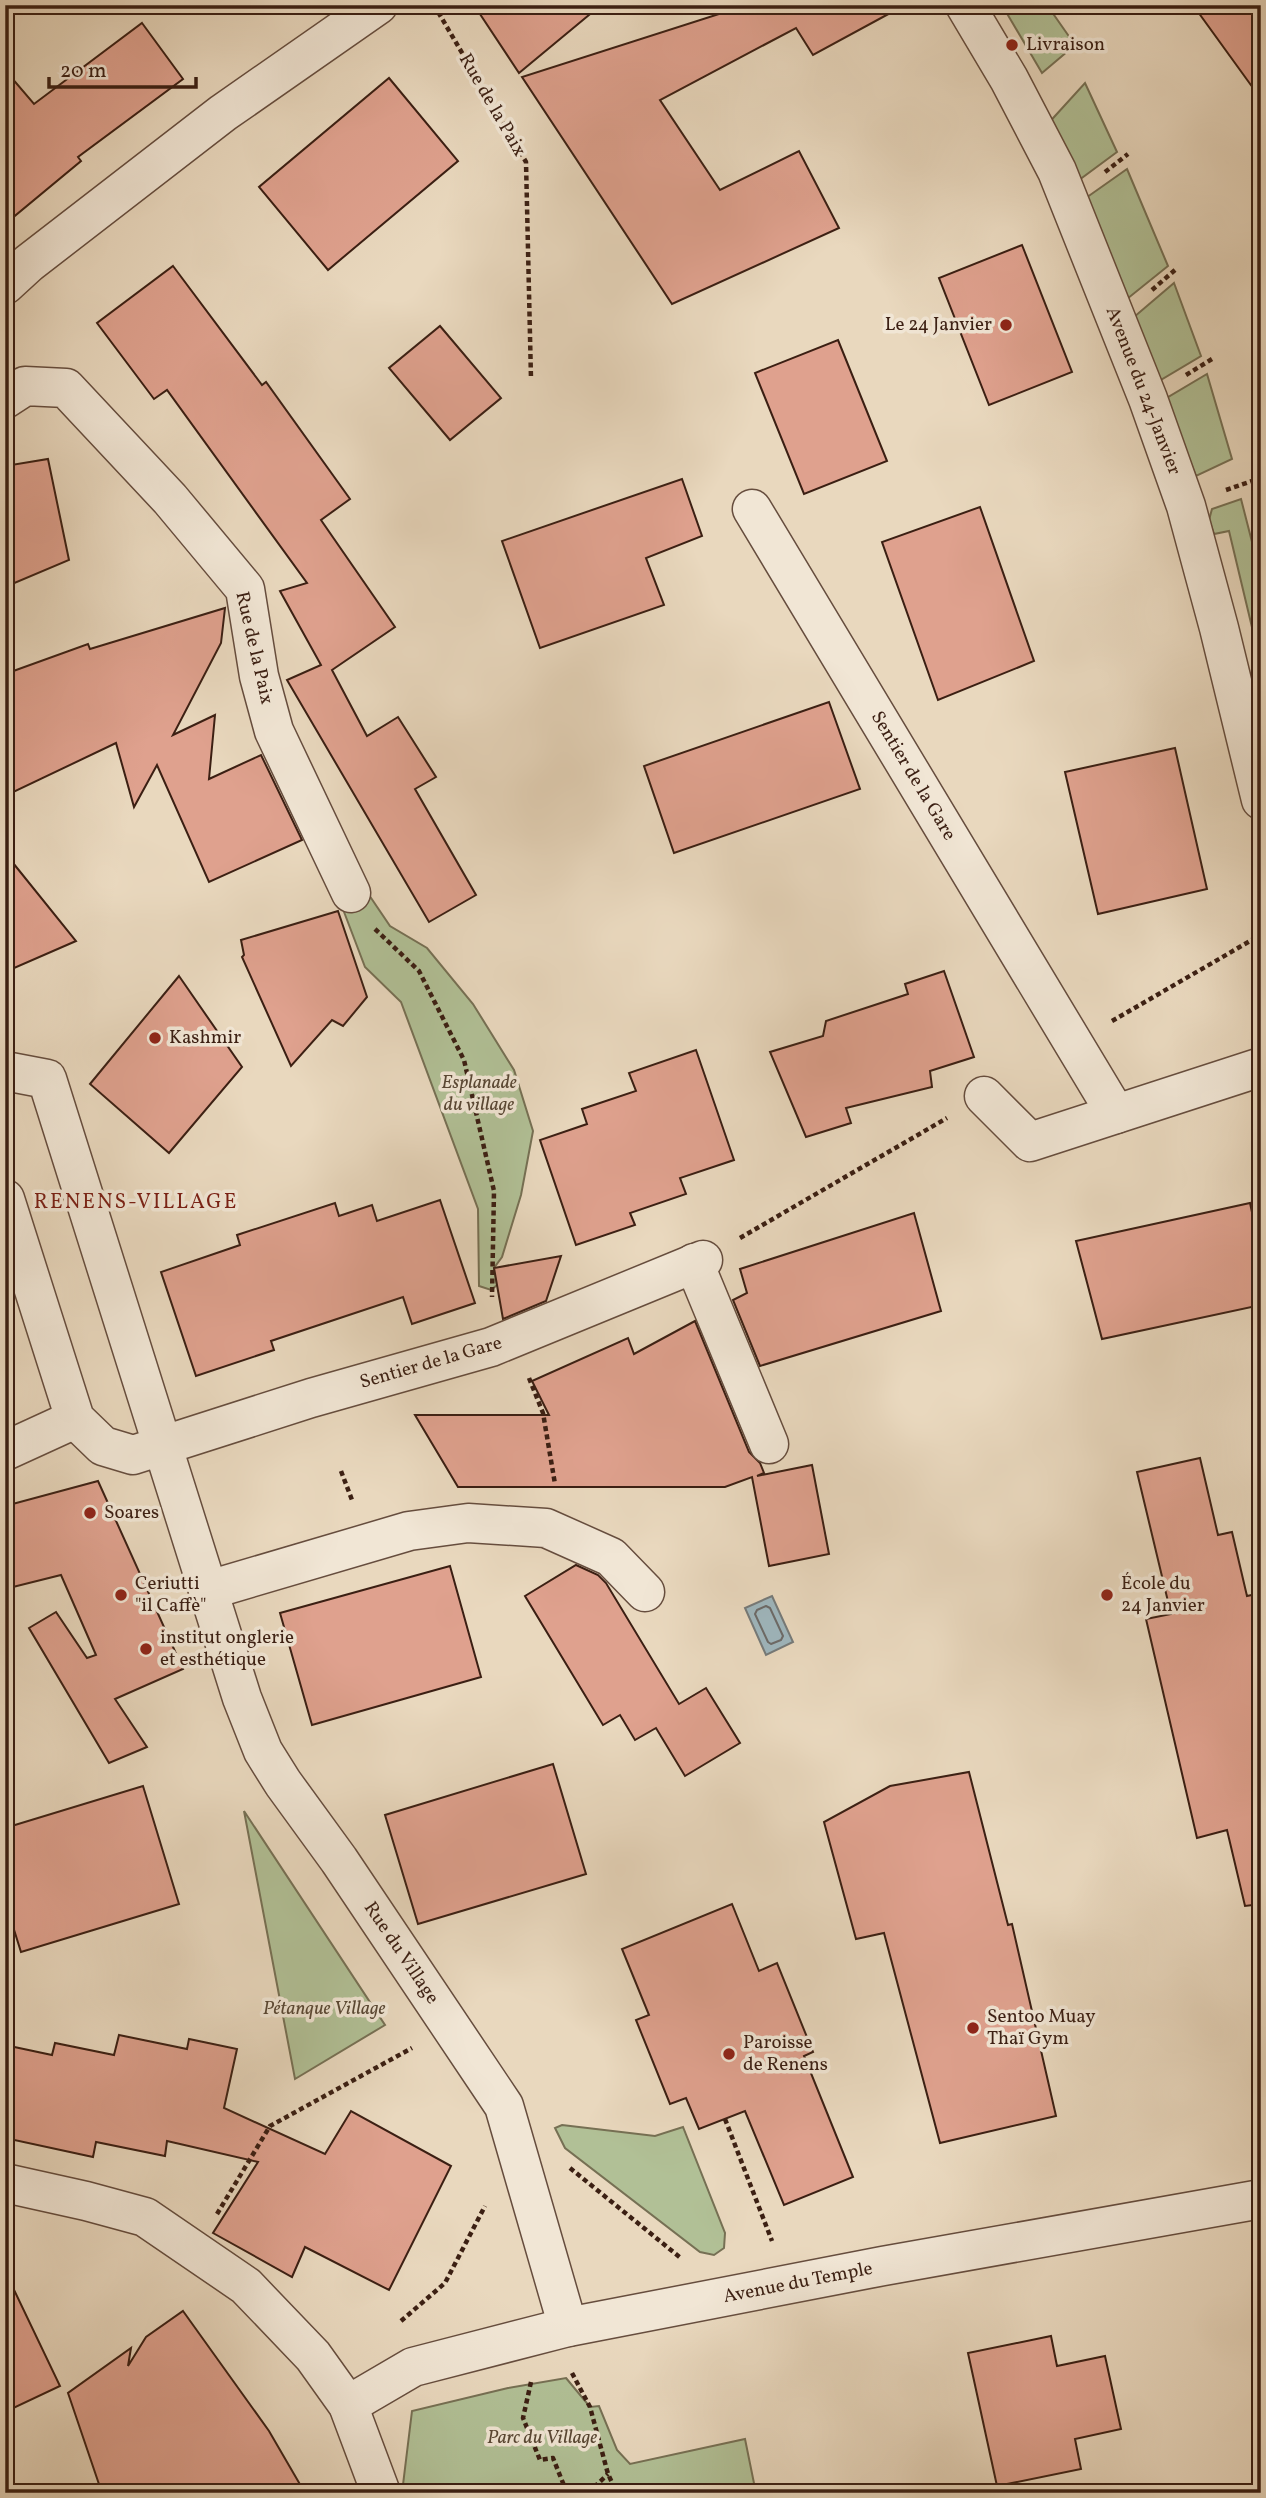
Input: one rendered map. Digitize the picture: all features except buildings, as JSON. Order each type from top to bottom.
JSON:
[{"type":"street","points":[[5,285],[29,263],[223,113],[378,5]]},
{"type":"street","name":"Avenue du 24-Janvier","points":[[965,5],[1009,79],[1056,171],[1148,399],[1186,506],[1261,800]]},
{"type":"street","name":"Rue de la Paix","points":[[5,399],[25,386],[65,388],[170,499],[245,589],[259,676],[274,731],[351,893]]},
{"type":"street","name":"Sentier de la Gare","points":[[752,509],[1116,1114]]},
{"type":"street","points":[[984,1096],[1030,1142],[1261,1067]]},
{"type":"street","name":"Rue du Village","points":[[5,1072],[47,1079],[242,1698],[263,1751],[504,2106],[568,2327]]},
{"type":"street","points":[[5,1199],[75,1419],[5,1451]]},
{"type":"street","points":[[698,1262],[769,1444]]},
{"type":"street","name":"Sentier de la Gare","points":[[75,1419],[103,1446],[133,1455],[311,1398],[502,1343],[698,1262]]},
{"type":"street","points":[[209,1590],[409,1531],[468,1523],[546,1528],[611,1557],[645,1592]]},
{"type":"street","points":[[5,2183],[145,2217],[246,2286],[313,2356],[348,2404],[381,2493]]},
{"type":"street","name":"Avenue du Temple","points":[[348,2404],[413,2367],[568,2327],[883,2266],[1261,2199]]},
{"type":"path","name":"Rue de la Paix","points":[[434,5],[526,162],[531,379]]},
{"type":"path","points":[[374,928],[419,971],[464,1060],[494,1191],[502,1343],[543,1413],[556,1481],[546,1528]]},
{"type":"path","points":[[1074,1043],[1257,937]]},
{"type":"path","points":[[698,1262],[984,1096]]},
{"type":"path","points":[[341,1471],[348,1489]]},
{"type":"path","points":[[214,2220],[270,2126],[419,2044]]},
{"type":"path","points":[[724,2119],[774,2245]]},
{"type":"path","points":[[562,2162],[686,2262]]},
{"type":"path","points":[[393,2326],[445,2283],[488,2202]]},
{"type":"path","points":[[568,2367],[590,2407],[608,2474],[617,2493]]},
{"type":"path","points":[[533,2374],[523,2418],[540,2460],[553,2458],[567,2493]]},
{"type":"path","points":[[587,2493],[608,2474]]},
{"type":"green space","points":[[1002,5],[1047,5],[1075,45],[1042,73]]},
{"type":"green space","points":[[1085,83],[1117,152],[1075,183],[1045,127]]},
{"type":"green space","points":[[1127,169],[1168,266],[1127,299],[1083,200]]},
{"type":"green space","points":[[1174,283],[1201,356],[1159,381],[1134,317]]},
{"type":"green space","points":[[1207,374],[1232,459],[1196,476],[1165,399]]},
{"type":"green space","points":[[1241,499],[1261,577],[1261,665],[1229,531],[1214,534],[1209,520],[1212,509]]},
{"type":"green space","name":"Esplanade du village","points":[[365,889],[390,926],[427,948],[473,1004],[514,1070],[533,1131],[521,1195],[502,1257],[494,1268],[497,1285],[491,1290],[479,1286],[478,1209],[401,1002],[365,967],[341,904]]},
{"type":"green space","name":"Pétanque Village","points":[[244,1811],[385,2025],[295,2079]]},
{"type":"green space","points":[[562,2125],[655,2136],[683,2127],[725,2233],[724,2248],[714,2255],[700,2252],[565,2148],[555,2128]]},
{"type":"green space","name":"Parc du Village","points":[[566,2378],[590,2407],[599,2406],[617,2450],[630,2464],[745,2439],[756,2493],[402,2493],[412,2411],[508,2388]]},
{"type":"water","points":[[772,1596],[793,1642],[766,1655],[745,1608]]},
{"type":"place","name":"Livraison","points":[[1012,45]]},
{"type":"place","name":"Le 24 Janvier","points":[[1006,325]]},
{"type":"place","name":"Kashmir","points":[[155,1038]]},
{"type":"place","name":"Soares","points":[[90,1513]]},
{"type":"place","name":"Ceriutti \"il Caffè\"","points":[[121,1595]]},
{"type":"place","name":"École du 24 Janvier","points":[[1107,1595]]},
{"type":"place","name":"institut onglerie et esthétique","points":[[146,1649]]},
{"type":"place","name":"Sentoo Muay Thaï Gym","points":[[973,2028]]},
{"type":"place","name":"Paroisse de Renens","points":[[729,2054]]},
{"type":"district","name":"RENENS-VILLAGE","points":[[136,1202]]}]
